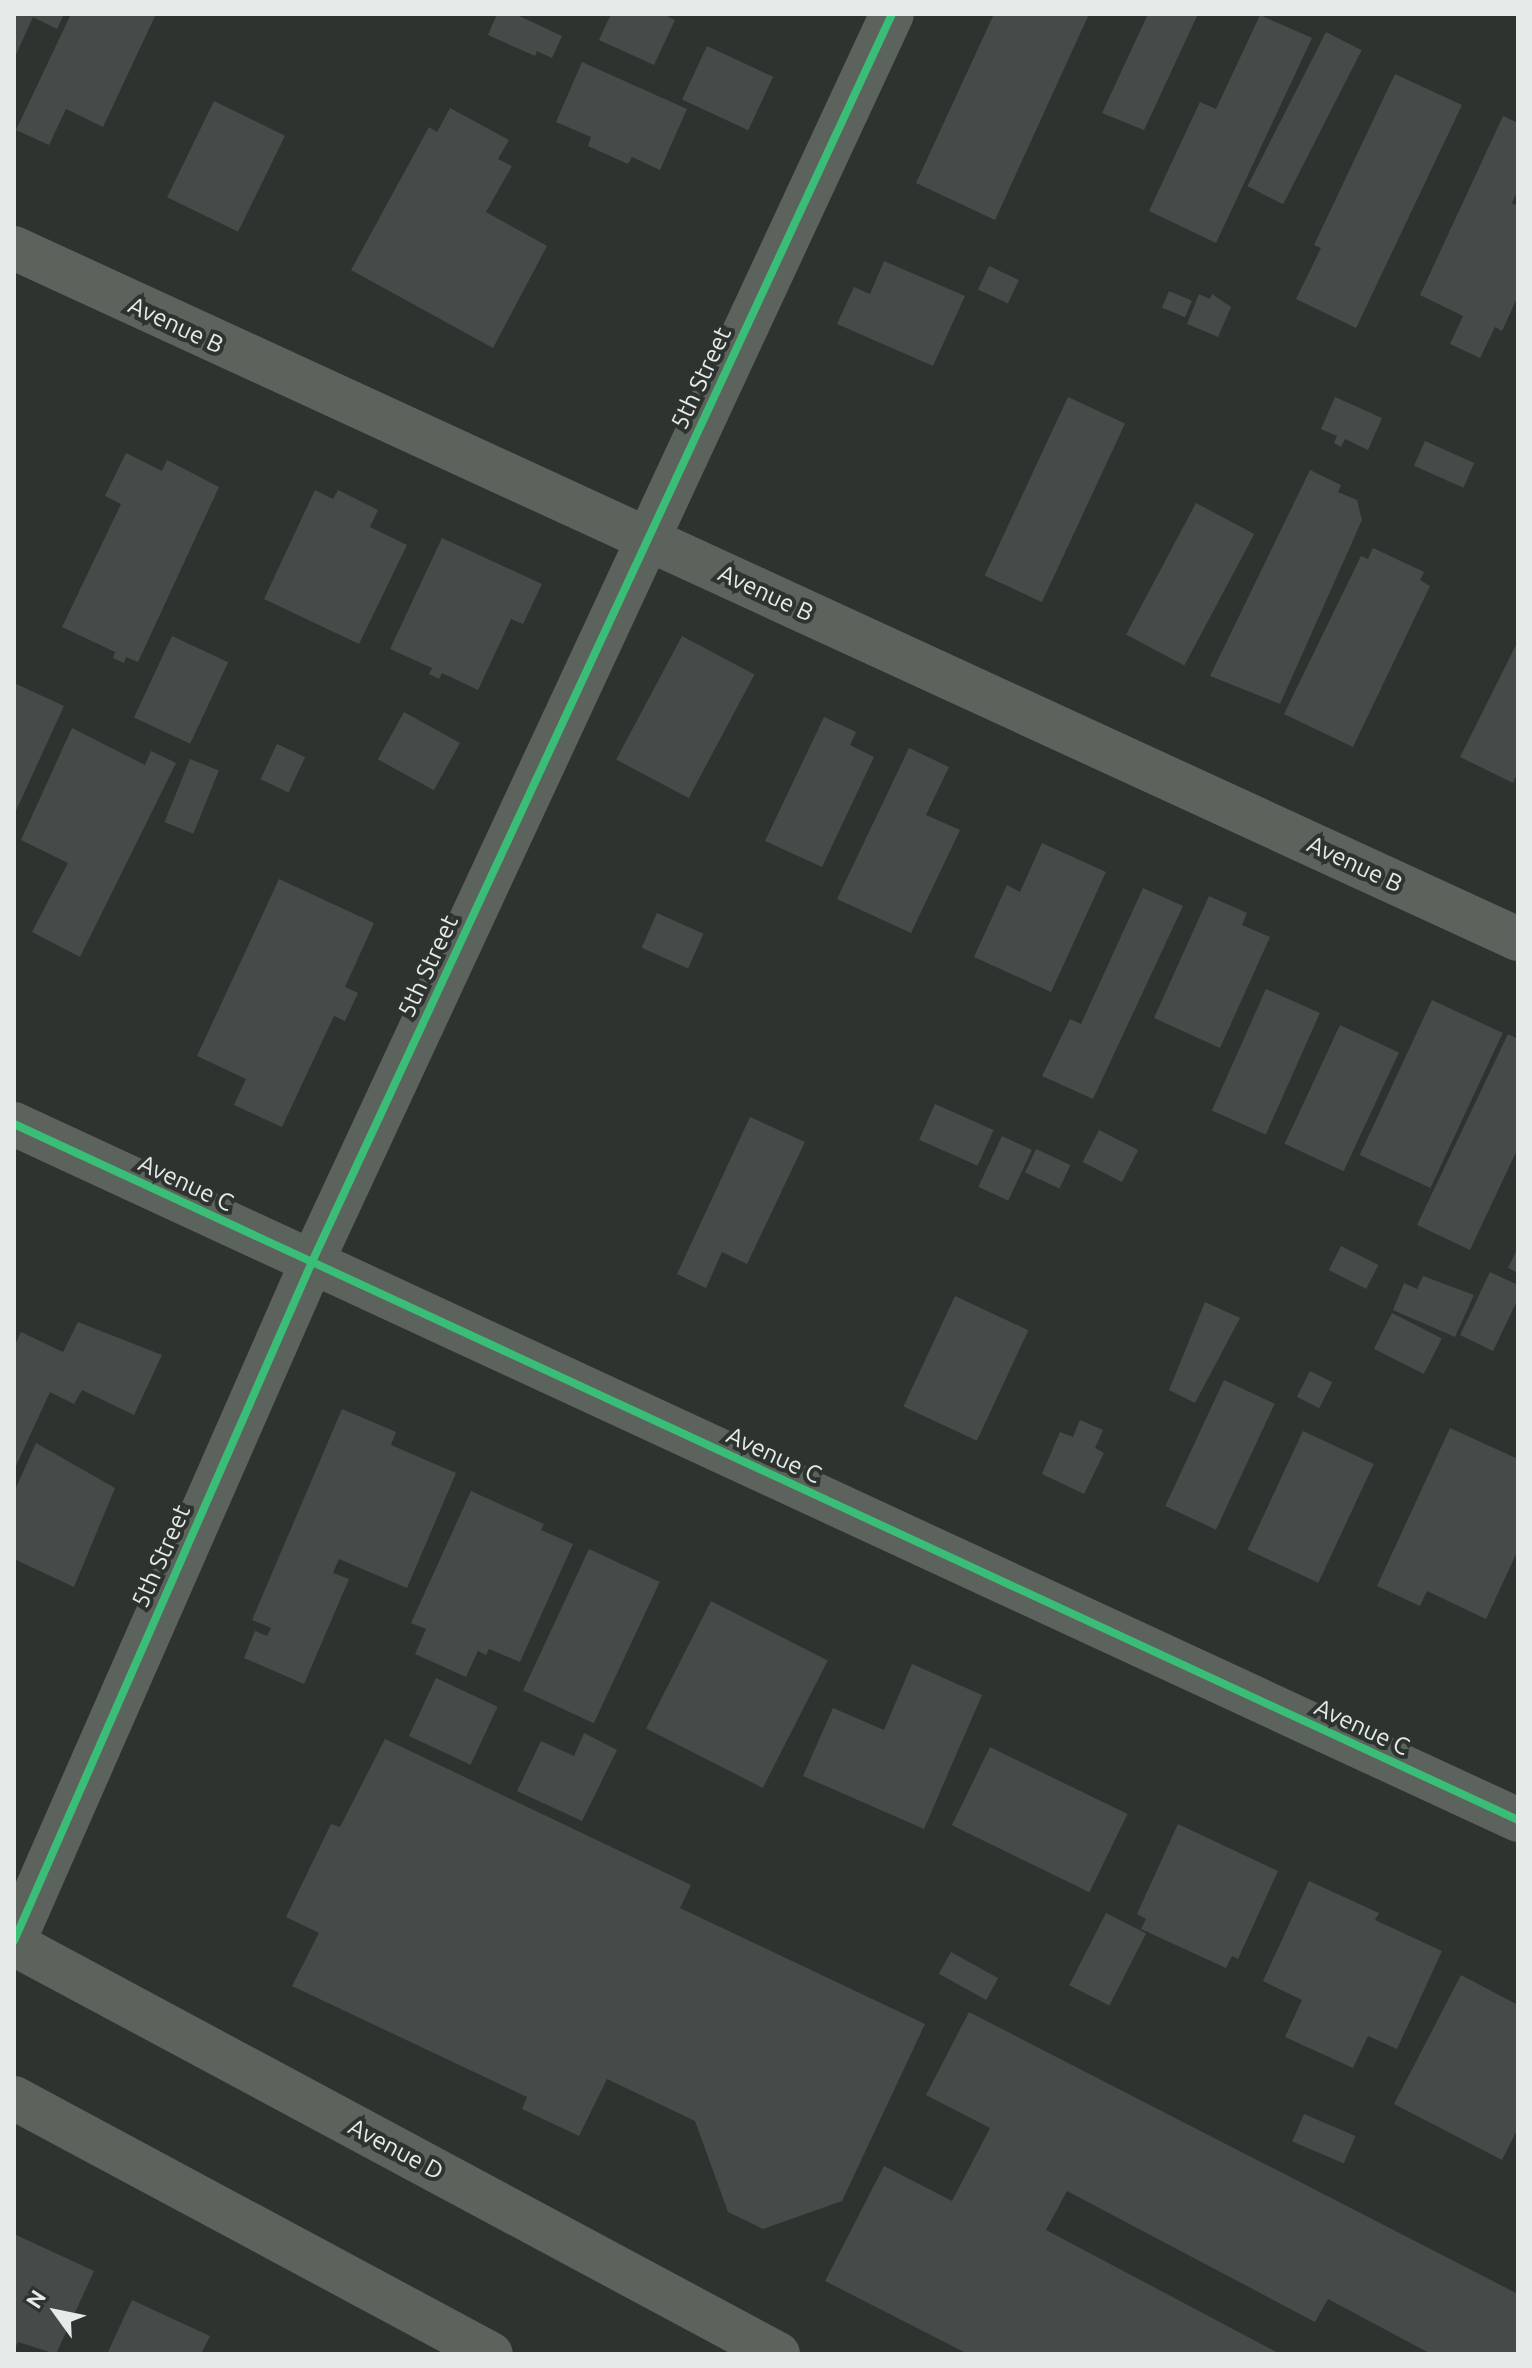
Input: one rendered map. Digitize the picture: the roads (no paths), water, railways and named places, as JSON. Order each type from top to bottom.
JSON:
[{"type":"street","name":"5th Street","points":[[14,1942],[311,1264],[892,14]]},
{"type":"street","name":"Avenue B","points":[[14,248],[1518,939]]},
{"type":"street","name":"Avenue C","points":[[14,1124],[1518,1820]]},
{"type":"street","name":"Avenue D","points":[[14,1942],[778,2354]]},
{"type":"street","points":[[14,2098],[491,2354]]}]
